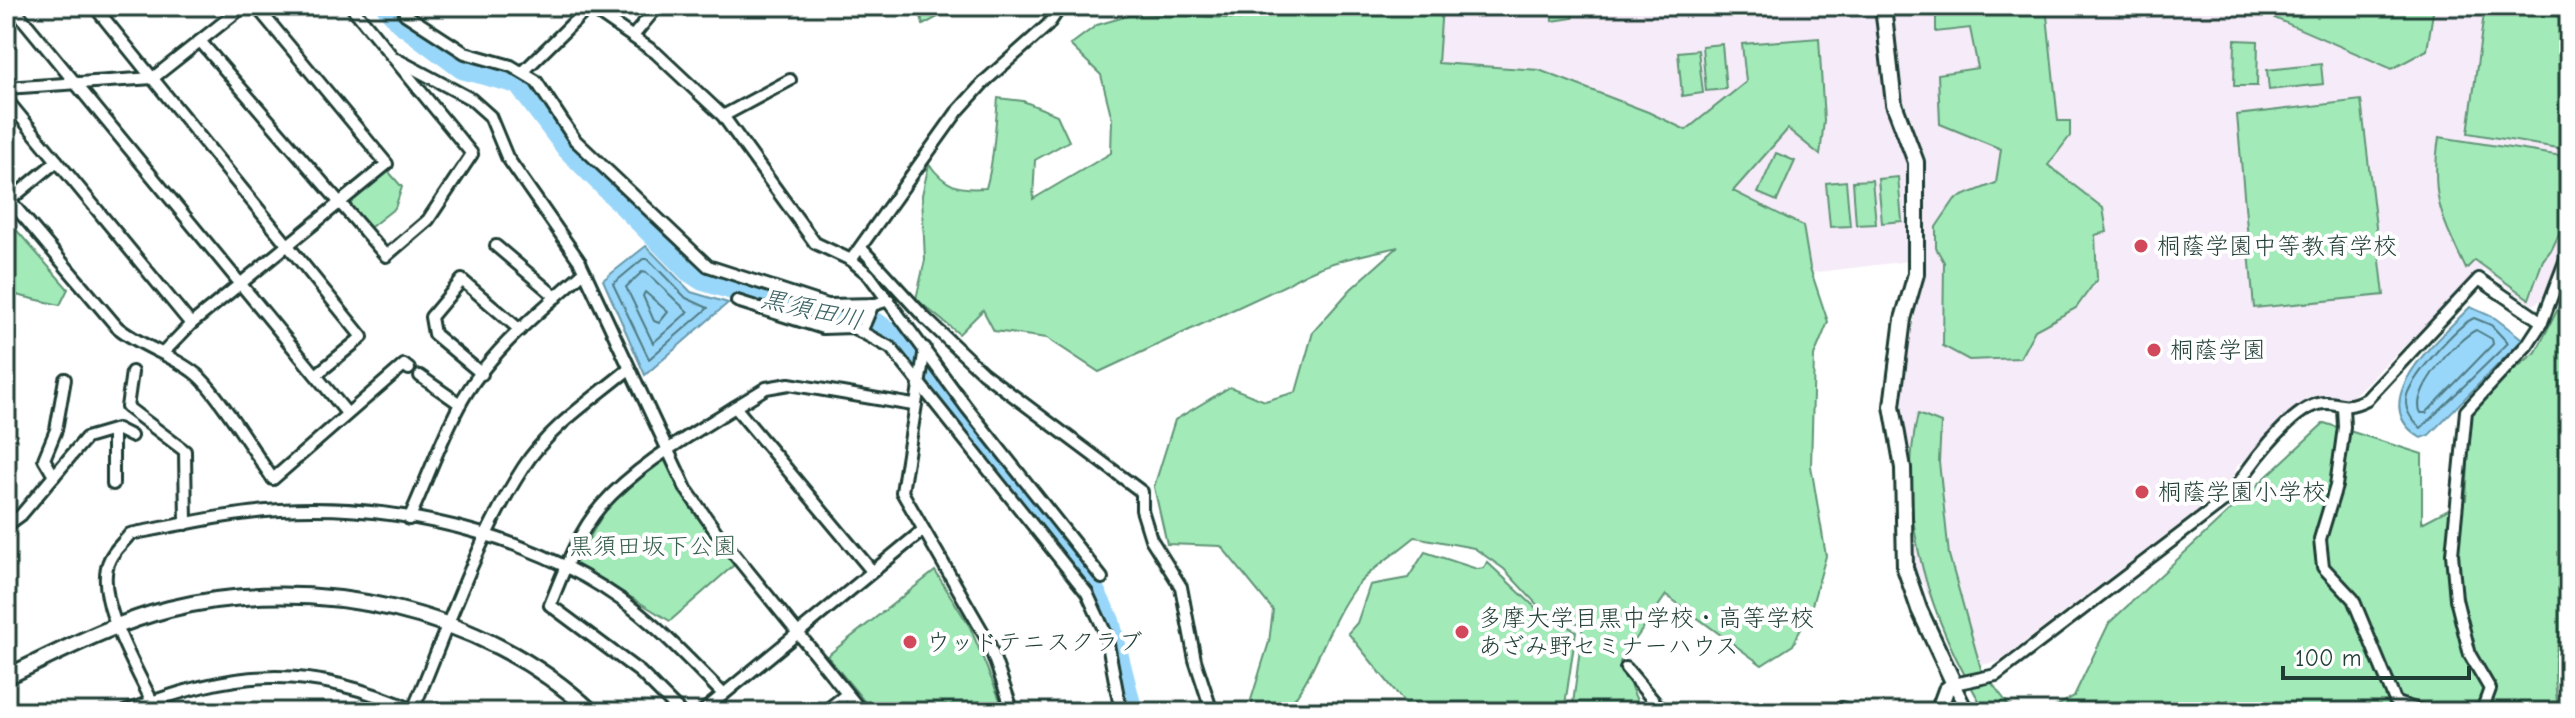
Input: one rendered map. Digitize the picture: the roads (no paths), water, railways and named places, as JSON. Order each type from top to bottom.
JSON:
[{"type":"street","points":[[12,6],[346,412]]},
{"type":"street","points":[[94,6],[362,337],[316,375]]},
{"type":"street","points":[[6,88],[153,78],[244,6]]},
{"type":"street","points":[[164,352],[191,324],[387,164],[256,6]]},
{"type":"street","points":[[200,41],[386,256],[428,220],[472,154],[351,6]]},
{"type":"street","points":[[404,6],[405,14],[456,49],[524,71],[545,90],[575,140],[607,166],[701,262],[818,303],[873,304],[889,300]]},
{"type":"street","points":[[524,71],[589,6],[656,53],[723,116],[815,243],[851,260],[889,300],[924,352],[1102,578]]},
{"type":"street","points":[[633,36],[658,6]]},
{"type":"street","points":[[851,260],[957,112],[985,81],[1048,25],[1061,6]]},
{"type":"street","points":[[1883,6],[1894,104],[1916,162],[1916,274],[1903,319],[1892,406],[1903,468],[1905,568],[1919,609],[1968,712]]},
{"type":"street","points":[[396,59],[471,99],[490,116],[507,157],[566,239],[584,272],[686,489],[717,533],[862,712]]},
{"type":"street","points":[[723,116],[790,80]]},
{"type":"street","points":[[6,99],[191,324]]},
{"type":"street","points":[[57,161],[8,198],[117,327],[137,343],[164,352],[199,376],[273,479],[346,412],[404,365],[409,369]]},
{"type":"street","points":[[496,246],[556,297]]},
{"type":"street","points":[[861,248],[924,317],[983,373],[1142,492],[1142,510],[1151,539],[1181,587],[1195,660],[1212,712]]},
{"type":"street","points":[[2343,406],[2344,427],[2336,486],[2320,539],[2323,567],[2353,599],[2399,707],[2469,712],[2483,708],[2490,689],[2470,655],[2461,626],[2452,554],[2466,411],[2527,345],[2542,322],[2569,251]]},
{"type":"street","points":[[409,519],[460,404],[520,330],[584,272]]},
{"type":"street","points":[[1938,712],[1946,690],[1954,684],[1996,675],[2232,495],[2249,465],[2303,411],[2320,403],[2349,408],[2367,399],[2479,279],[2542,322]]},
{"type":"street","points":[[482,374],[434,334],[431,317],[462,280],[520,330]]},
{"type":"street","points":[[737,301],[823,328],[852,327],[885,342],[1087,593],[1106,634],[1121,712]]},
{"type":"street","points":[[861,332],[873,304]]},
{"type":"street","points":[[924,352],[913,405],[902,492],[988,641],[1013,712]]},
{"type":"street","points":[[124,712],[154,707],[197,685],[246,677],[301,677],[365,691],[414,711],[487,536],[523,466],[554,431],[629,369]]},
{"type":"street","points":[[132,372],[127,407],[185,451],[186,524]]},
{"type":"street","points":[[420,376],[460,404]]},
{"type":"street","points":[[54,476],[44,459],[56,430],[65,379]]},
{"type":"street","points":[[680,712],[640,672],[550,605],[566,567],[600,507],[668,449],[766,388],[789,384],[913,405]]},
{"type":"street","points":[[735,407],[872,571]]},
{"type":"street","points":[[113,431],[113,484]]},
{"type":"street","points":[[6,526],[21,515],[86,438],[113,431],[131,436]]},
{"type":"street","points":[[154,707],[117,626],[104,588],[109,559],[130,534],[279,510],[357,511],[409,519],[487,536],[566,567],[653,624],[723,694]]},
{"type":"street","points":[[702,712],[922,531]]},
{"type":"street","points":[[6,677],[117,626],[201,602],[276,595],[364,603],[450,625],[502,649],[577,698],[592,712]]},
{"type":"street","points":[[1626,668],[1663,712]]},
{"type":"street","points":[[824,712],[847,694]]},
{"type":"street","points":[[1835,712],[1842,708],[1845,712]]},
{"type":"water","points":[[646,246],[691,292],[728,303],[645,375],[603,280]]},
{"type":"water","points":[[2470,307],[2495,318],[2521,338],[2520,342],[2429,435],[2421,438],[2405,423],[2399,407],[2402,389],[2426,352]]},
{"type":"waterway","name":"黒須田川","points":[[387,6],[399,21],[462,68],[518,83],[568,149],[689,271],[703,280],[831,319],[877,324],[894,337],[1095,593],[1109,621],[1132,712]]},
{"type":"place","name":"桐蔭学園中等教育学校","points":[[2141,246]]},
{"type":"place","name":"桐蔭学園","points":[[2154,350]]},
{"type":"place","name":"桐蔭学園小学校","points":[[2142,492]]},
{"type":"place","name":"多摩大学目黒中学校・高等学校 あざみ野セミナーハウス","points":[[1462,632]]},
{"type":"place","name":"ウッドテニスクラブ","points":[[910,642]]},
{"type":"park label","name":"黒須田坂下公園","points":[[653,546]]}]
